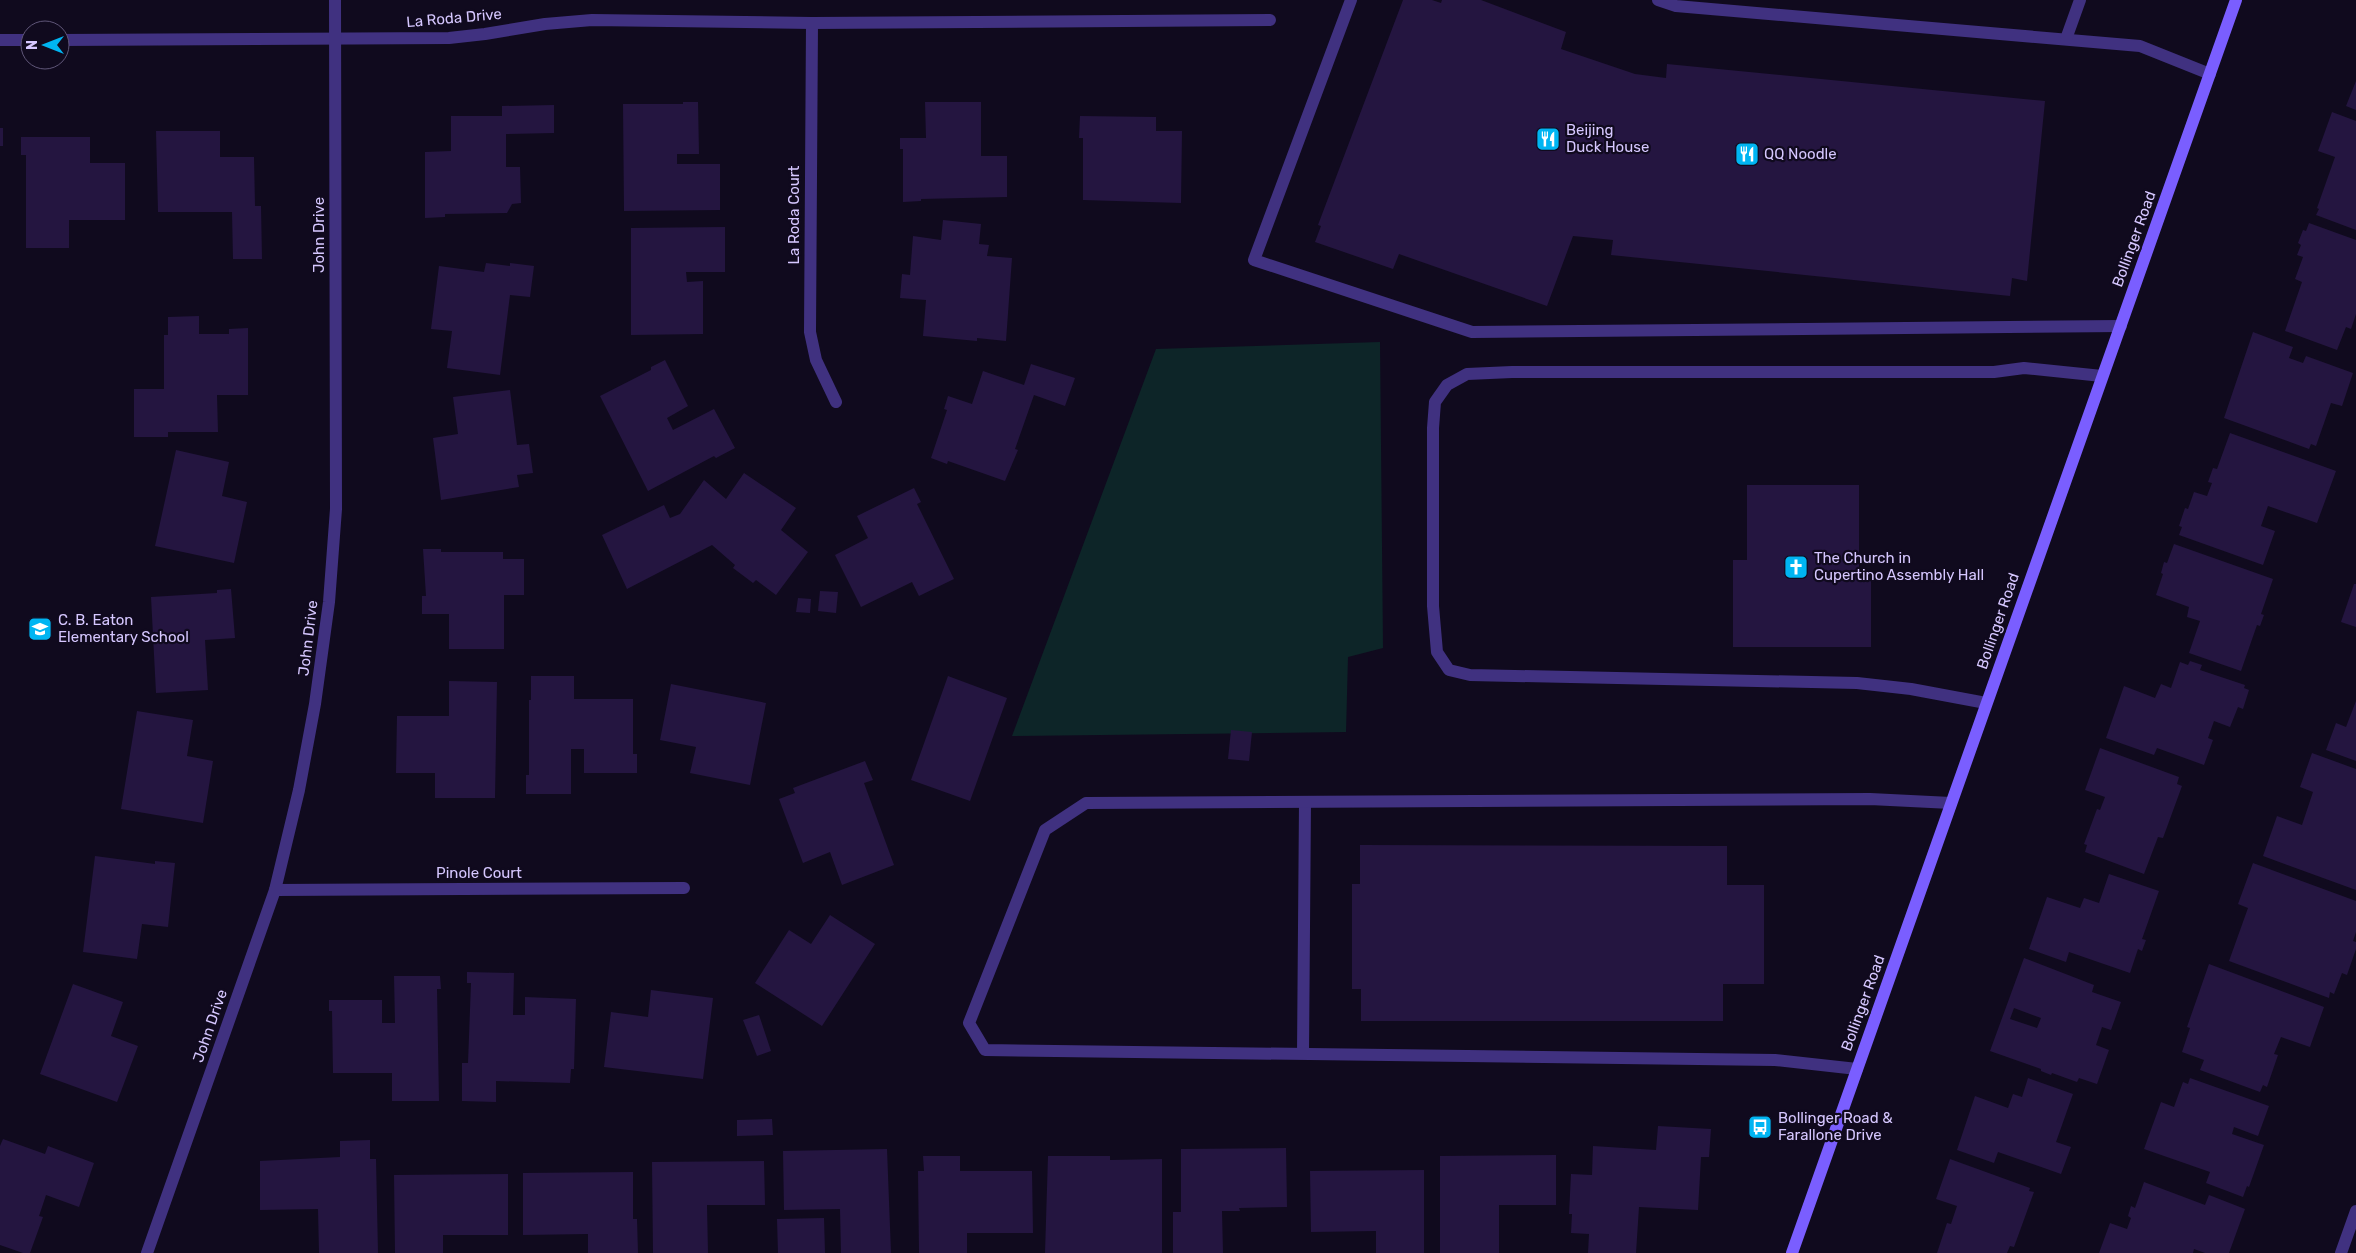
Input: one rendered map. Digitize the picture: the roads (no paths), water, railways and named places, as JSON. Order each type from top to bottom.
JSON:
[{"type":"main road","name":"Bollinger Road","points":[[1792,1253],[2236,0]]},
{"type":"street","name":"John Drive","points":[[147,1253],[275,890],[300,790],[315,704],[329,602],[336,509],[335,0]]},
{"type":"street","points":[[1351,0],[1254,260],[1472,332],[2121,326]]},
{"type":"street","points":[[1658,0],[2140,46],[2210,74]]},
{"type":"street","points":[[2066,39],[2080,0]]},
{"type":"street","name":"La Roda Drive","points":[[70,40],[449,38],[545,24],[592,20],[812,23],[1270,20]]},
{"type":"street","name":"La Roda Court","points":[[812,23],[810,332],[816,360],[836,402]]},
{"type":"street","points":[[0,40],[20,40]]},
{"type":"street","points":[[1986,703],[1911,689],[1856,683],[1470,675],[1449,670],[1437,652],[1433,606],[1433,428],[1435,402],[1447,385],[1467,374],[1512,372],[1994,372],[2024,368],[2102,376]]},
{"type":"street","points":[[1856,1069],[1775,1060],[985,1050],[969,1023],[1045,830],[1086,803],[1870,799],[1951,803]]},
{"type":"street","points":[[1303,1053],[1305,802]]},
{"type":"street","name":"Pinole Court","points":[[275,890],[684,888]]},
{"type":"street","points":[[2341,1253],[2356,1211]]},
{"type":"place","name":"Beijing Duck House","points":[[1548,139]]},
{"type":"place","name":"QQ Noodle","points":[[1747,154]]},
{"type":"place","name":"The Church in Cupertino Assembly Hall","points":[[1796,567]]},
{"type":"place","name":"C. B. Eaton Elementary School","points":[[40,629]]},
{"type":"place","name":"Bollinger Road & Farallone Drive","points":[[1760,1127]]}]
